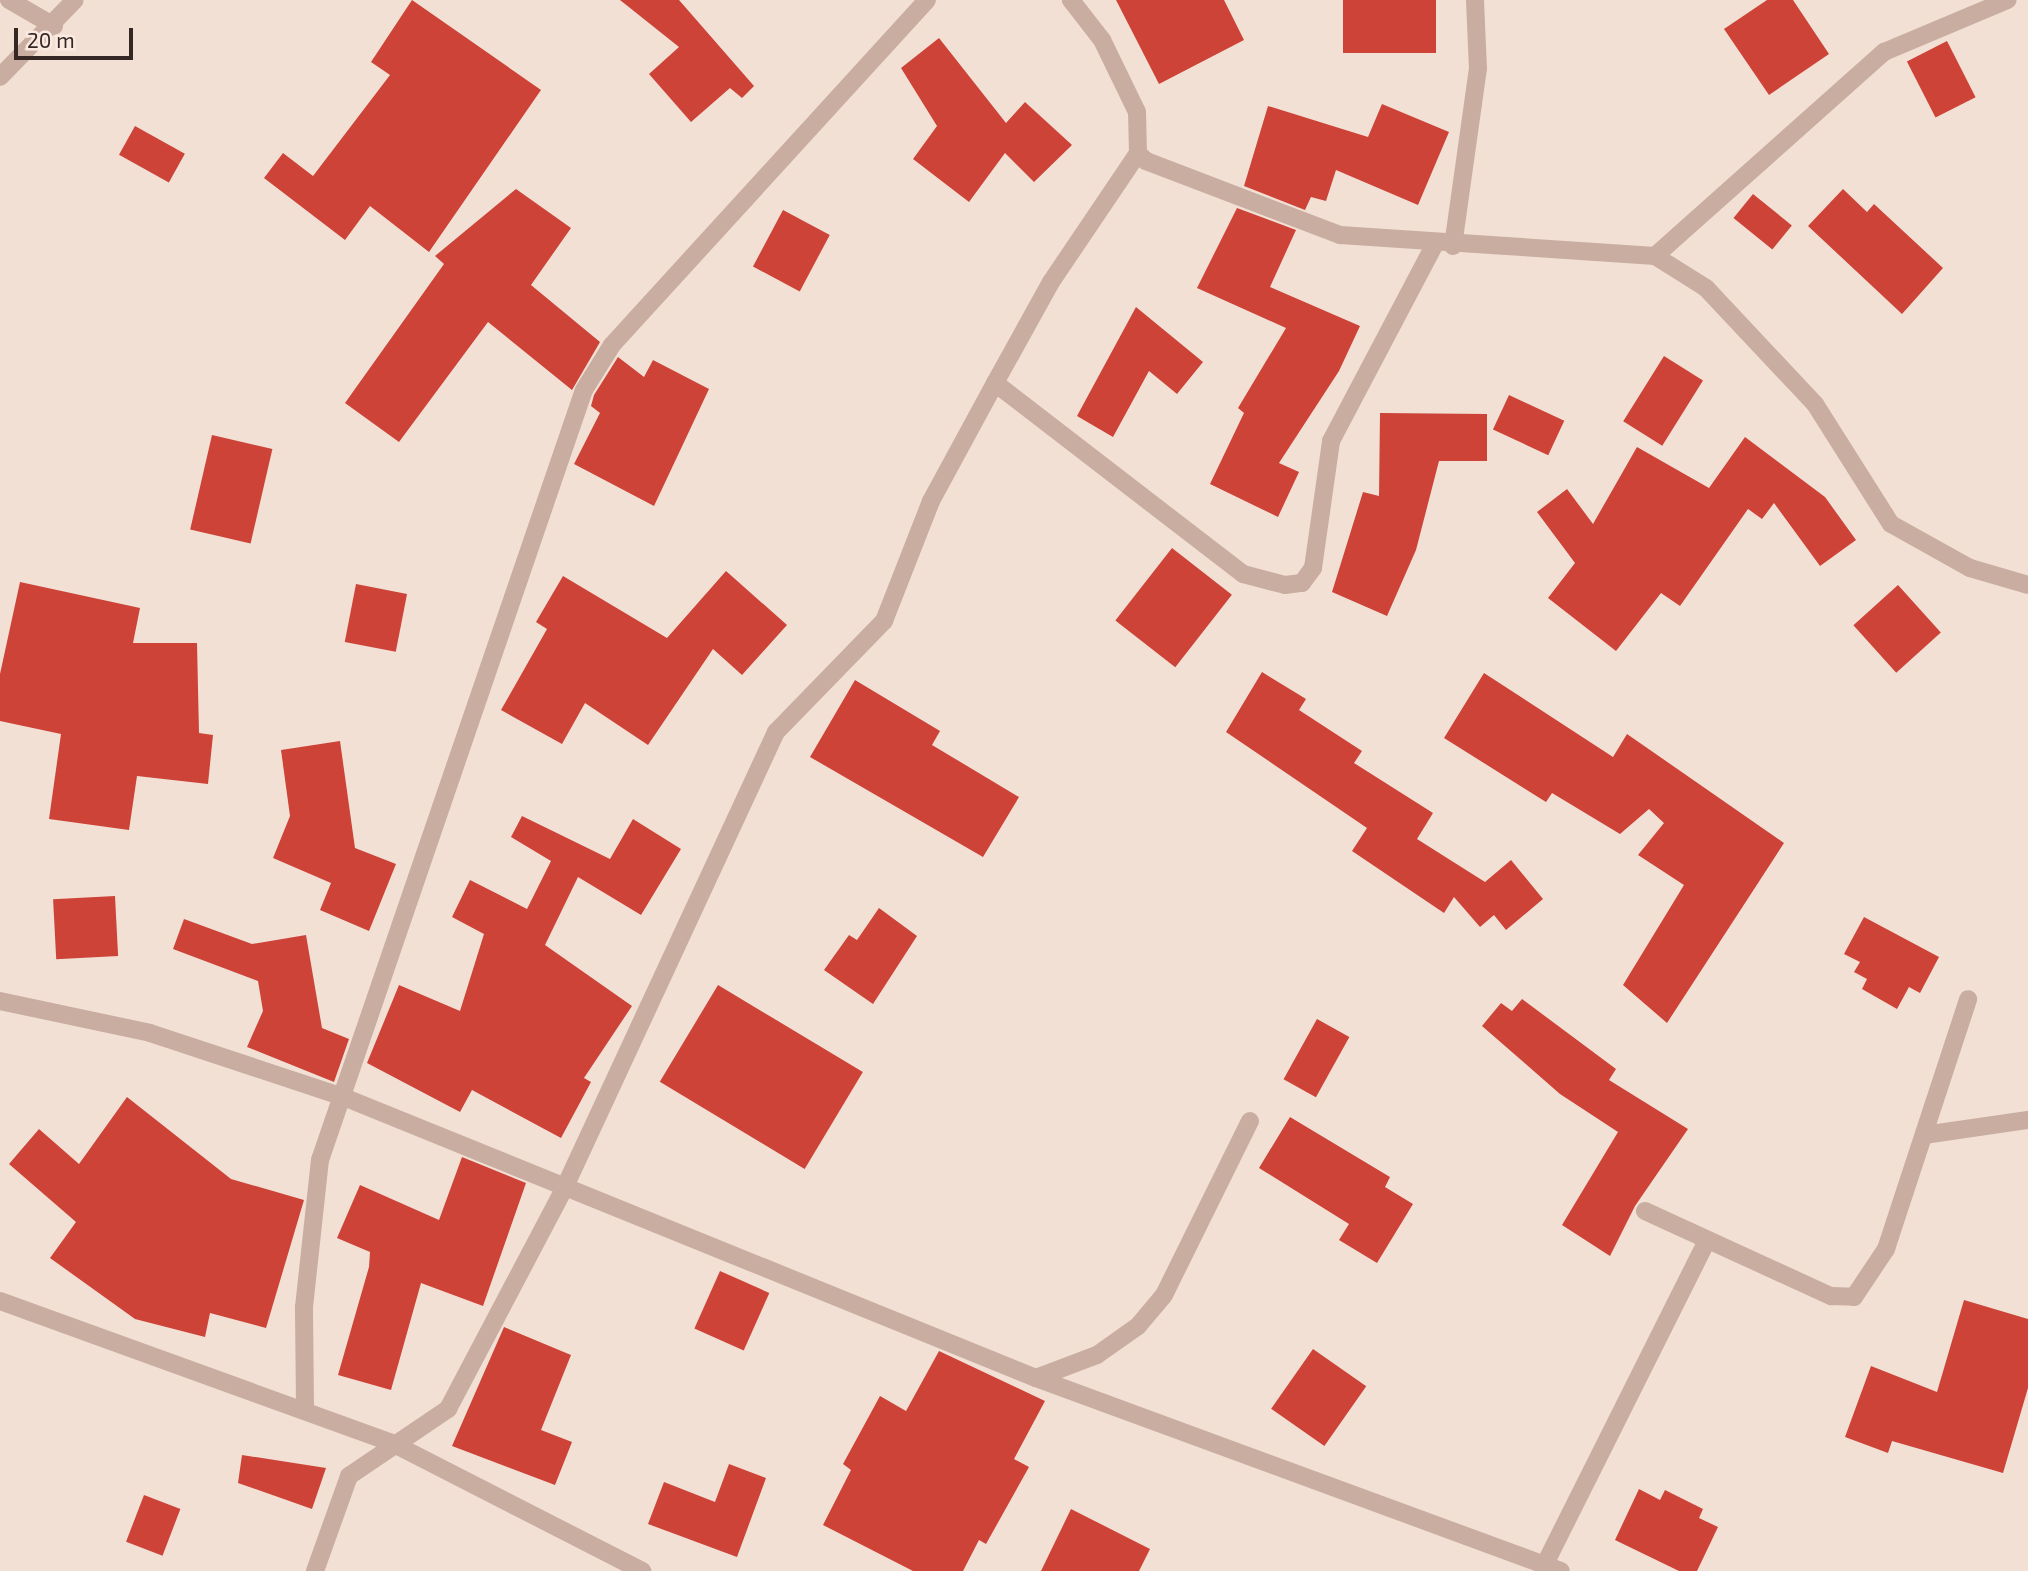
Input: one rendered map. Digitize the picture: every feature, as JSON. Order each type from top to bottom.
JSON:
[{"type":"street","points":[[9,0],[54,26]]},
{"type":"street","points":[[0,77],[54,26],[75,0]]},
{"type":"street","points":[[305,1407],[304,1307],[320,1160],[346,1098],[584,390],[612,345],[928,0]]},
{"type":"street","points":[[315,1571],[349,1476],[447,1409],[563,1191],[776,733],[884,621],[931,501],[995,383],[1051,282],[1138,153],[1137,112],[1102,40],[1072,0]]},
{"type":"street","points":[[995,383],[1243,574],[1301,583],[1313,568],[1331,440],[1444,245],[1478,69],[1475,0]]},
{"type":"street","points":[[1655,256],[1884,52],[2008,0]]},
{"type":"street","points":[[1138,153],[1146,161],[1340,235],[1444,245],[1655,256],[1706,288],[1815,404],[1891,524],[1970,568],[2028,585]]},
{"type":"street","points":[[1645,1211],[1706,1243],[1831,1296],[1854,1297],[1886,1249],[1968,999]]},
{"type":"street","points":[[0,1001],[150,1033],[346,1098],[563,1191],[1036,1378],[1543,1567],[1706,1243]]},
{"type":"street","points":[[1924,1135],[2028,1120]]},
{"type":"street","points":[[1036,1378],[1097,1355],[1139,1326],[1164,1294],[1251,1121]]},
{"type":"street","points":[[0,1301],[305,1407],[394,1444],[642,1571]]},
{"type":"building","points":[[412,0],[541,90],[429,252],[370,206],[345,240],[264,178],[283,153],[313,176],[390,75],[371,62]]},
{"type":"building","points":[[620,0],[679,0],[754,86],[742,98],[730,88],[691,122],[649,74],[679,47]]},
{"type":"building","points":[[1116,0],[1224,0],[1244,40],[1159,84]]},
{"type":"building","points":[[1343,0],[1436,0],[1436,53],[1343,53]]},
{"type":"building","points":[[1767,0],[1793,0],[1829,54],[1769,95],[1724,29]]},
{"type":"building","points":[[939,38],[1006,123],[1025,102],[1072,145],[1034,182],[1005,153],[969,202],[913,159],[937,126],[901,68]]},
{"type":"building","points":[[1947,41],[1976,97],[1936,118],[1907,61]]},
{"type":"building","points":[[1382,104],[1449,132],[1418,205],[1336,170],[1326,201],[1311,197],[1305,210],[1244,186],[1268,106],[1368,137]]},
{"type":"building","points":[[135,126],[185,154],[169,182],[119,155]]},
{"type":"building","points":[[516,189],[571,228],[531,285],[600,342],[572,390],[488,322],[399,442],[345,403],[444,264],[435,256]]},
{"type":"building","points":[[1843,189],[1867,212],[1874,204],[1943,268],[1902,314],[1808,226]]},
{"type":"building","points":[[1753,194],[1792,225],[1772,250],[1733,218]]},
{"type":"building","points":[[1237,208],[1296,230],[1270,287],[1360,326],[1339,371],[1279,463],[1299,472],[1278,517],[1210,484],[1244,413],[1238,408],[1286,328],[1197,288]]},
{"type":"building","points":[[783,210],[830,235],[800,291],[753,267]]},
{"type":"building","points":[[1136,307],[1203,362],[1177,394],[1149,371],[1113,437],[1077,416]]},
{"type":"building","points":[[1664,356],[1703,380],[1662,446],[1623,421]]},
{"type":"building","points":[[618,357],[644,377],[653,360],[709,389],[654,506],[574,464],[600,413],[591,406],[594,395]]},
{"type":"building","points":[[1509,395],[1564,421],[1548,455],[1493,429]]},
{"type":"building","points":[[1380,413],[1487,414],[1487,461],[1439,461],[1416,550],[1387,616],[1332,592],[1363,492],[1379,496]]},
{"type":"building","points":[[212,435],[272,449],[251,543],[190,530]]},
{"type":"building","points":[[1745,437],[1825,497],[1856,540],[1820,566],[1774,503],[1762,519],[1748,509],[1680,606],[1661,593],[1616,651],[1548,598],[1575,563],[1537,512],[1567,489],[1593,524],[1637,447],[1709,488]]},
{"type":"building","points":[[1172,548],[1232,595],[1175,667],[1115,620]]},
{"type":"building","points":[[726,571],[787,625],[742,675],[713,649],[648,745],[585,703],[562,744],[501,710],[547,629],[536,622],[563,576],[667,638]]},
{"type":"building","points":[[20,582],[140,608],[133,643],[197,643],[199,733],[213,735],[208,784],[137,776],[129,830],[49,819],[61,734],[0,721],[0,674]]},
{"type":"building","points":[[356,584],[407,594],[396,652],[345,642]]},
{"type":"building","points":[[1898,585],[1941,633],[1896,673],[1853,625]]},
{"type":"building","points":[[1262,672],[1306,699],[1299,710],[1362,751],[1354,763],[1433,813],[1417,839],[1485,882],[1511,860],[1543,899],[1506,930],[1494,915],[1480,927],[1454,897],[1444,913],[1352,851],[1367,828],[1226,732]]},
{"type":"building","points":[[1484,673],[1613,757],[1627,734],[1784,843],[1667,1023],[1623,985],[1684,885],[1638,855],[1664,823],[1649,809],[1620,834],[1552,793],[1546,802],[1444,738]]},
{"type":"building","points":[[855,680],[940,731],[932,745],[1019,797],[983,857],[810,757]]},
{"type":"building","points":[[340,741],[355,848],[396,864],[369,931],[320,910],[331,883],[273,858],[290,816],[281,750]]},
{"type":"building","points":[[522,816],[610,859],[633,819],[681,849],[641,915],[578,877],[545,945],[632,1006],[584,1078],[591,1082],[561,1138],[472,1090],[460,1112],[367,1063],[399,985],[460,1011],[484,934],[452,917],[470,880],[527,909],[551,861],[511,837]]},
{"type":"building","points":[[115,896],[118,956],[56,959],[53,899]]},
{"type":"building","points":[[879,908],[917,936],[873,1004],[824,970],[849,935],[857,940]]},
{"type":"building","points":[[1864,917],[1939,957],[1920,993],[1909,987],[1897,1009],[1862,989],[1867,979],[1854,972],[1860,962],[1844,954]]},
{"type":"building","points":[[184,919],[252,944],[306,935],[322,1028],[349,1039],[334,1082],[247,1047],[263,1011],[258,981],[173,949]]},
{"type":"building","points":[[718,985],[863,1072],[805,1169],[660,1082]]},
{"type":"building","points":[[1522,999],[1616,1069],[1609,1080],[1688,1129],[1635,1206],[1610,1256],[1562,1225],[1618,1132],[1560,1094],[1482,1026],[1501,1003],[1512,1011]]},
{"type":"building","points":[[1317,1019],[1349,1037],[1316,1097],[1284,1079]]},
{"type":"building","points":[[127,1097],[231,1179],[304,1200],[266,1328],[210,1313],[205,1337],[135,1319],[50,1258],[76,1222],[9,1164],[39,1129],[79,1164]]},
{"type":"building","points":[[1290,1117],[1390,1177],[1385,1187],[1413,1204],[1377,1263],[1339,1240],[1349,1224],[1259,1168]]},
{"type":"building","points":[[462,1157],[526,1183],[483,1306],[421,1283],[391,1390],[338,1375],[369,1267],[370,1252],[337,1238],[360,1185],[439,1220]]},
{"type":"building","points":[[720,1271],[769,1293],[744,1351],[694,1329]]},
{"type":"building","points":[[1964,1300],[2028,1319],[2028,1388],[2003,1473],[1892,1441],[1888,1453],[1845,1437],[1871,1366],[1937,1392]]},
{"type":"building","points":[[504,1327],[571,1355],[541,1430],[572,1442],[555,1485],[452,1446]]},
{"type":"building","points":[[1313,1349],[1366,1386],[1324,1446],[1271,1409]]},
{"type":"building","points":[[939,1351],[1045,1401],[1014,1459],[1029,1467],[986,1544],[979,1540],[963,1571],[913,1571],[823,1525],[851,1470],[843,1464],[880,1396],[906,1411]]},
{"type":"building","points":[[242,1455],[326,1468],[312,1509],[238,1483]]},
{"type":"building","points":[[729,1464],[766,1478],[737,1557],[648,1524],[664,1482],[715,1502]]},
{"type":"building","points":[[1639,1489],[1660,1500],[1665,1490],[1703,1509],[1699,1518],[1718,1527],[1697,1571],[1679,1571],[1615,1540]]},
{"type":"building","points":[[144,1495],[180,1509],[162,1556],[126,1542]]},
{"type":"building","points":[[1071,1509],[1150,1549],[1139,1571],[1041,1571]]}]
